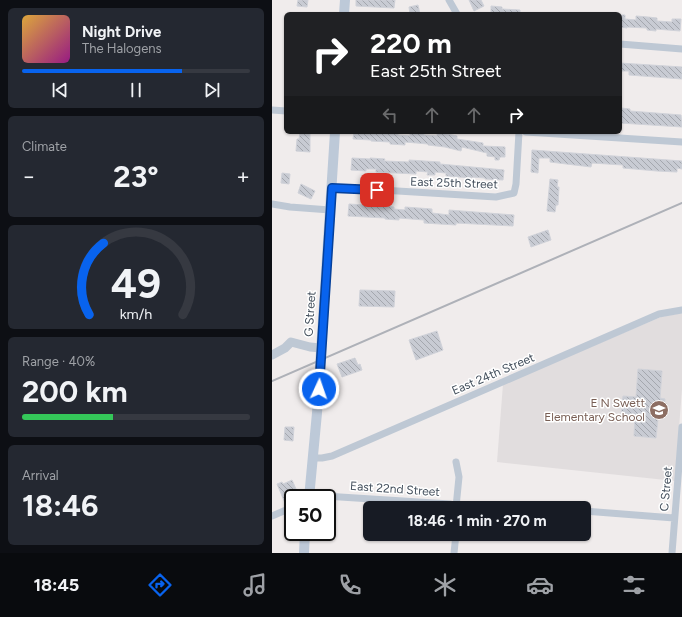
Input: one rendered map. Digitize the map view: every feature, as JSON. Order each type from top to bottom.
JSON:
[{"type":"main road","points":[[344,12],[345,0]]},
{"type":"main road","name":"G Street","points":[[310,489],[317,413],[335,134]]},
{"type":"main road","points":[[304,553],[305,541]]},
{"type":"street","points":[[449,0],[456,12]]},
{"type":"street","points":[[622,44],[682,49]]},
{"type":"street","points":[[272,110],[284,111]]},
{"type":"street","name":"East 25th Street","points":[[332,188],[496,197],[514,193],[516,184],[519,134]]},
{"type":"street","points":[[557,134],[682,142]]},
{"type":"street","points":[[272,204],[330,210]]},
{"type":"street","name":"East 24th Street","points":[[313,458],[332,456],[659,314],[682,310]]},
{"type":"street","points":[[272,355],[285,348],[290,342],[321,348]]},
{"type":"street","name":"C Street","points":[[672,553],[674,518],[679,509],[682,427]]},
{"type":"street","points":[[456,462],[459,477],[457,501]]},
{"type":"street","name":"East 22nd Street","points":[[336,498],[397,501]]},
{"type":"street","points":[[272,516],[284,511]]},
{"type":"street","points":[[591,512],[674,518]]},
{"type":"street","points":[[454,553],[455,541]]},
{"type":"shaded area","points":[[682,313],[682,389],[675,481],[497,462],[503,384],[661,317]]},
{"type":"building","points":[[298,0],[308,0],[307,7],[297,6]]},
{"type":"building","points":[[356,0],[395,0],[394,8],[356,6]]},
{"type":"building","points":[[469,0],[481,0],[484,6],[474,11]]},
{"type":"building","points":[[418,5],[420,12],[410,12],[409,7]]},
{"type":"building","points":[[491,6],[502,7],[502,9],[520,10],[520,12],[491,12]]},
{"type":"building","points":[[622,15],[625,15],[625,19],[636,20],[636,16],[657,18],[657,21],[672,22],[672,19],[681,19],[680,31],[656,29],[656,31],[647,30],[647,28],[622,27]]},
{"type":"building","points":[[622,63],[682,67],[682,79],[629,75],[629,71],[622,71]]},
{"type":"building","points":[[622,108],[630,109],[630,111],[681,115],[682,127],[622,123]]},
{"type":"building","points":[[300,134],[310,134],[310,152],[296,151],[297,139],[299,139]]},
{"type":"building","points":[[354,134],[398,134],[410,136],[410,134],[424,134],[437,136],[437,134],[447,134],[457,136],[457,139],[483,143],[483,146],[505,147],[505,157],[500,157],[499,160],[495,160],[495,157],[487,156],[487,153],[462,147],[461,151],[428,144],[405,142],[405,145],[390,144],[390,142],[353,139]]},
{"type":"building","points":[[532,150],[682,161],[682,169],[677,168],[677,172],[657,171],[623,168],[623,165],[592,163],[591,167],[550,162],[550,158],[539,158],[538,173],[531,172]]},
{"type":"building","points":[[352,158],[385,159],[384,161],[409,162],[409,160],[440,162],[440,164],[504,170],[503,180],[446,176],[446,173],[435,172],[435,175],[427,175],[428,172],[416,171],[416,174],[376,172],[376,169],[366,169],[366,171],[351,170]]},
{"type":"building","points":[[282,173],[290,174],[289,184],[281,183]]},
{"type":"building","points":[[550,179],[558,180],[558,205],[556,205],[555,212],[547,211]]},
{"type":"building","points":[[301,184],[315,191],[311,199],[298,193]]},
{"type":"building","points":[[349,204],[394,207],[394,209],[405,210],[405,207],[432,209],[432,213],[449,215],[449,210],[514,215],[513,226],[456,223],[456,225],[424,223],[424,220],[399,218],[399,220],[348,216]]},
{"type":"building","points":[[548,230],[551,240],[531,247],[528,237]]},
{"type":"building","points":[[360,290],[395,291],[394,307],[359,306]]},
{"type":"building","points":[[437,331],[443,350],[416,360],[409,340]]},
{"type":"building","points":[[355,358],[358,365],[360,364],[362,370],[342,377],[337,364]]},
{"type":"building","points":[[638,369],[662,371],[660,398],[665,399],[663,419],[658,419],[656,438],[634,436],[635,416],[621,415],[623,396],[636,397]]},
{"type":"building","points":[[285,427],[294,427],[293,441],[284,440]]},
{"type":"building","points":[[292,480],[296,489],[284,489],[284,501],[277,484],[282,482],[283,484]]},
{"type":"railway","points":[[272,381],[682,203]]},
{"type":"place","name":"E N Swett Elementary School","points":[[659,410]]},
{"type":"route","points":[[319,389],[332,188],[377,190]]}]
